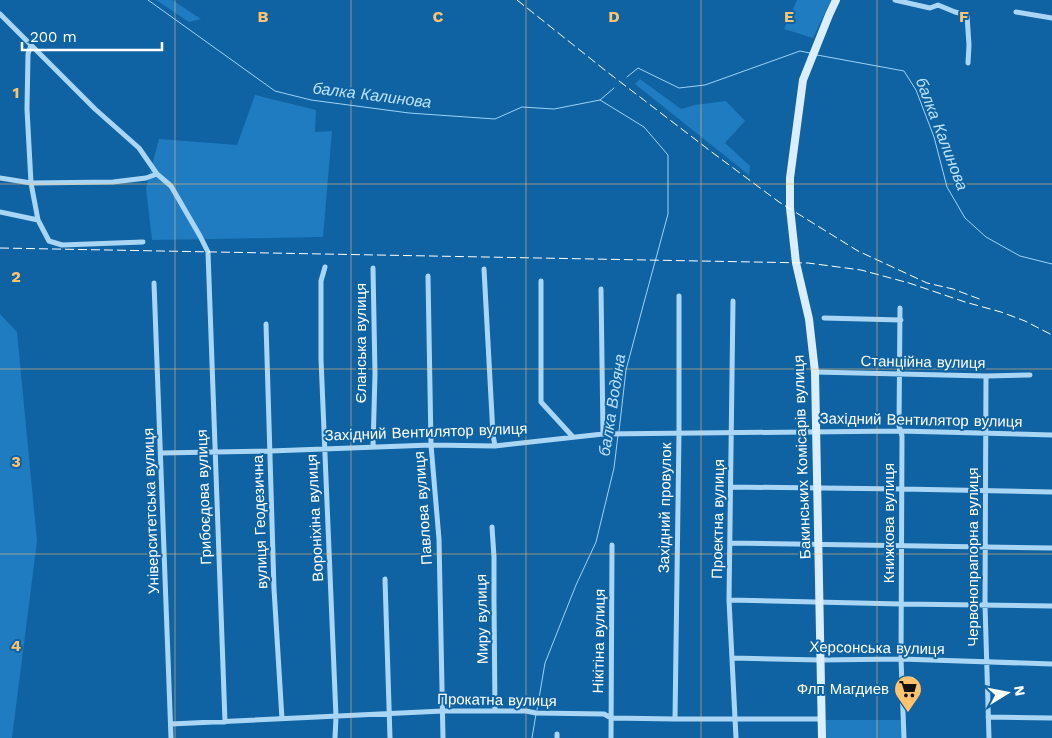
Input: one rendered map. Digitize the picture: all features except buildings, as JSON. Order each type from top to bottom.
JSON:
[{"type":"street","name":"Бакинських Комісарів вулиця","points":[[822,738],[815,372],[809,319],[796,263],[790,208],[790,178],[803,80],[836,0]]},
{"type":"street","points":[[895,0],[930,8],[938,5],[967,15],[968,63]]},
{"type":"street","points":[[1016,12],[1052,18]]},
{"type":"street","name":"Грибоєдова вулиця","points":[[0,14],[94,109],[139,148],[157,174],[172,186],[208,252],[225,722]]},
{"type":"street","points":[[31,45],[28,54],[27,109],[31,182],[38,220],[49,241],[62,245],[143,242]]},
{"type":"street","points":[[0,178],[31,182],[113,182],[146,178],[157,174]]},
{"type":"street","points":[[0,212],[38,220]]},
{"type":"street","name":"Вороніхіна вулиця","points":[[326,267],[321,281],[321,359],[336,738]]},
{"type":"street","name":"Єланська вулиця","points":[[373,268],[375,374],[373,447]]},
{"type":"street","points":[[484,269],[495,446]]},
{"type":"street","name":"Павлова вулиця","points":[[428,276],[431,445],[440,539],[444,738]]},
{"type":"street","points":[[541,281],[542,402],[573,437]]},
{"type":"street","name":"Університетська вулиця","points":[[154,282],[172,724],[171,738]]},
{"type":"street","points":[[601,289],[603,434]]},
{"type":"street","name":"Західний провулок","points":[[675,719],[679,296]]},
{"type":"street","name":"Проектна вулиця","points":[[733,301],[730,600],[736,738]]},
{"type":"street","name":"Книжкова вулиця","points":[[900,308],[899,426],[902,436],[901,659],[904,738]]},
{"type":"street","points":[[824,318],[901,320]]},
{"type":"street","name":"вулиця Геодезична","points":[[266,324],[274,589],[282,719]]},
{"type":"street","name":"Станційна вулиця","points":[[815,372],[986,376],[1030,375]]},
{"type":"street","name":"Червонопрапорна вулиця","points":[[986,376],[984,546],[989,738]]},
{"type":"street","name":"Західний Вентилятор вулиця","points":[[161,453],[431,445],[495,446],[603,434],[900,431],[1052,435]]},
{"type":"street","points":[[731,487],[1052,492]]},
{"type":"street","name":"Миру вулиця","points":[[492,527],[495,711]]},
{"type":"street","points":[[730,543],[1052,548]]},
{"type":"street","name":"Нікітіна вулиця","points":[[611,738],[612,545]]},
{"type":"street","points":[[385,579],[390,738]]},
{"type":"street","points":[[730,600],[1052,606]]},
{"type":"street","name":"Херсонська вулиця","points":[[732,658],[901,659],[1052,664]]},
{"type":"street","name":"Прокатна вулиця","points":[[172,724],[443,711],[526,711],[536,713],[604,714],[611,718],[821,719]]},
{"type":"street","points":[[988,717],[1052,718]]},
{"type":"shaded area","points":[[156,0],[172,0],[201,19],[189,22]]},
{"type":"shaded area","points":[[797,0],[831,0],[813,38],[784,29]]},
{"type":"shaded area","points":[[640,79],[681,109],[726,101],[745,121],[725,143],[750,166],[749,175],[635,84]]},
{"type":"shaded area","points":[[255,95],[316,110],[315,132],[332,131],[323,237],[152,240],[146,188],[159,139],[237,145]]},
{"type":"shaded area","points":[[0,314],[17,332],[37,541],[12,738],[0,738]]},
{"type":"shaded area","points":[[825,720],[903,720],[903,738],[825,738]]},
{"type":"waterway","name":"балка Калинова","points":[[148,0],[275,91],[311,100],[409,113],[495,119],[522,107],[554,109],[600,100],[614,88]]},
{"type":"waterway","name":"балка Калинова","points":[[627,77],[638,68],[679,88],[705,85],[800,51],[810,53]]},
{"type":"waterway","name":"балка Калинова","points":[[817,55],[904,71],[916,90],[934,137],[947,187],[965,218],[986,237],[1020,256],[1052,264]]},
{"type":"waterway","name":"балка Водяна","points":[[600,100],[644,127],[668,155],[668,214],[626,370],[619,431]]},
{"type":"waterway","name":"балка Водяна","points":[[537,710],[545,663],[576,585],[596,542],[614,468],[618,435]]},
{"type":"waterway","name":"балка Водяна","points":[[532,738],[536,714]]},
{"type":"railway","points":[[517,0],[606,71],[779,202],[858,251],[927,283],[953,289],[982,300]]},
{"type":"railway","points":[[0,248],[808,263],[861,270],[909,283],[1001,312],[1025,321],[1052,335]]},
{"type":"place","name":"Флп Магдиев","points":[[908,713]]}]
